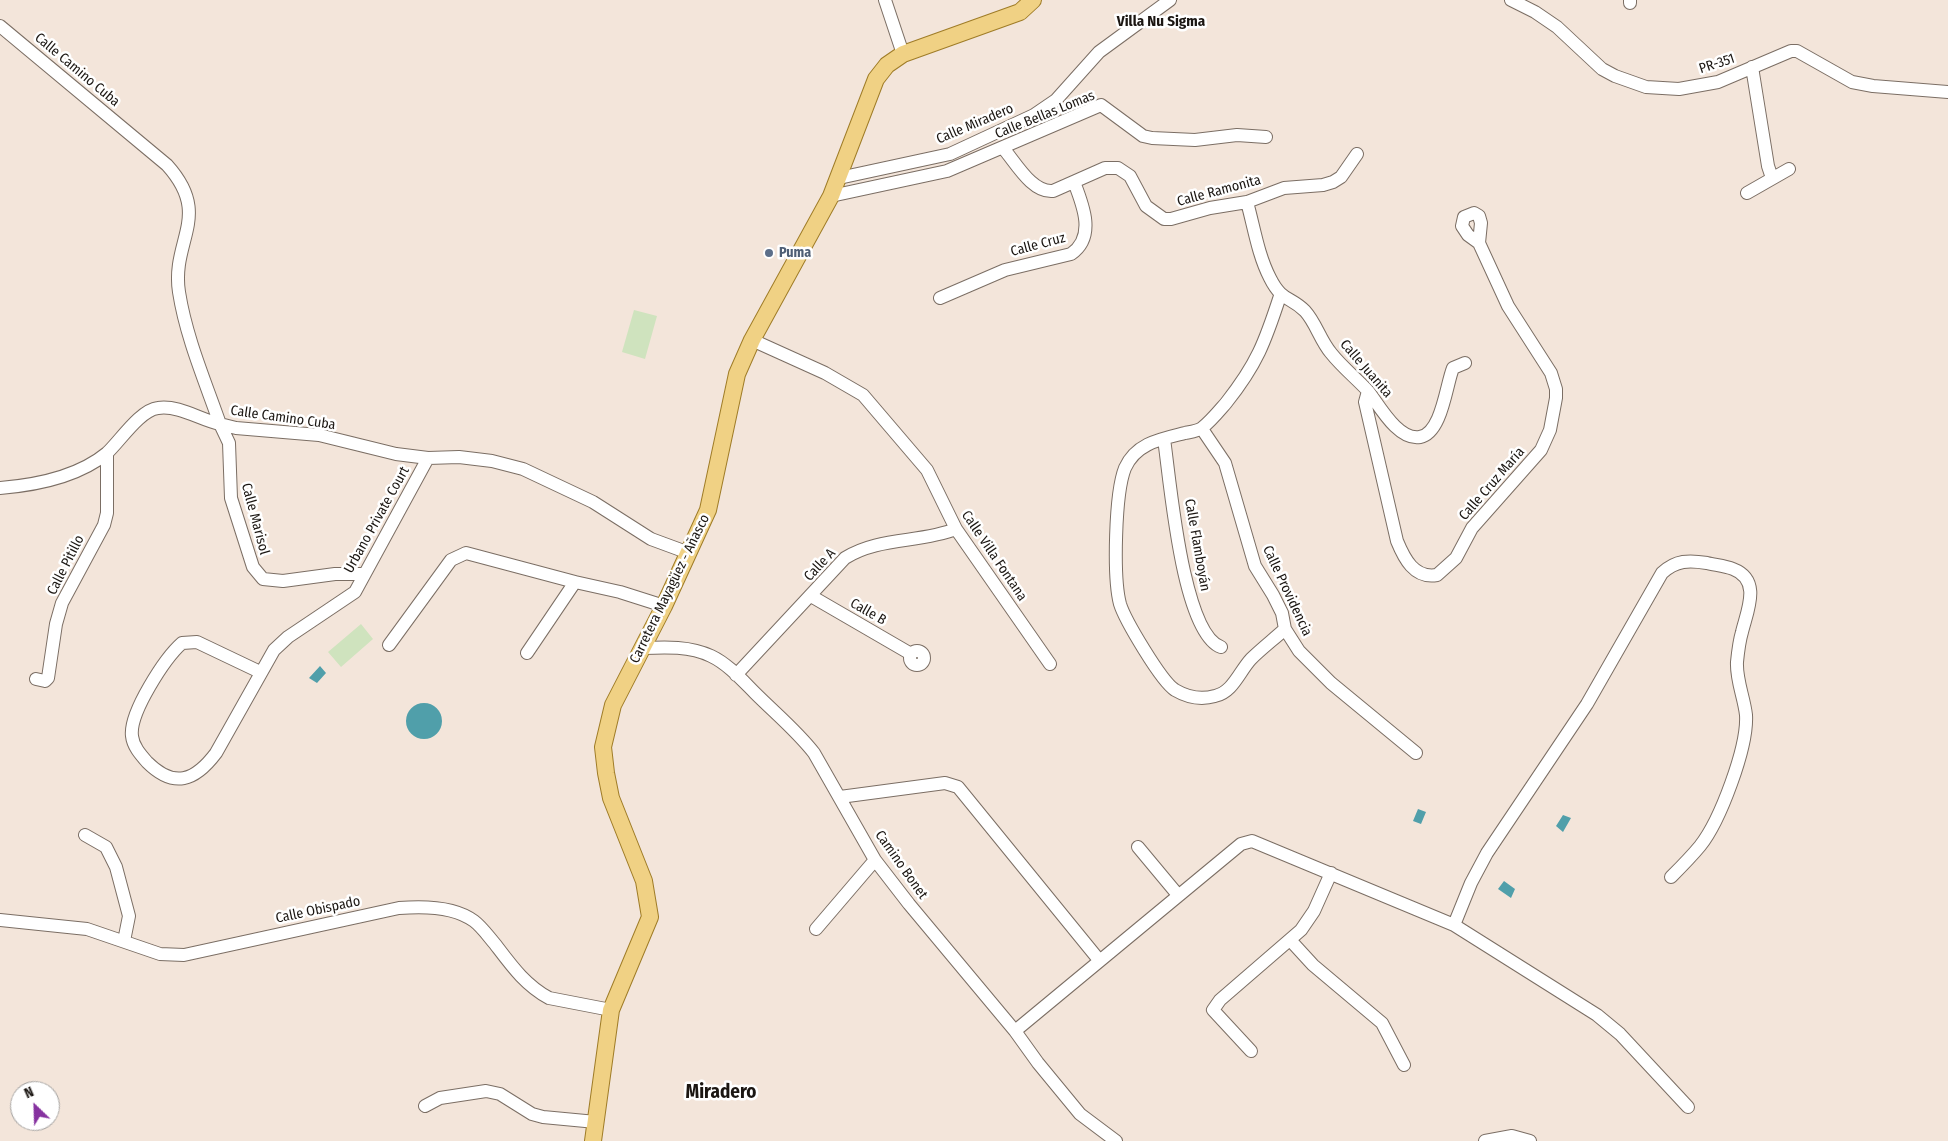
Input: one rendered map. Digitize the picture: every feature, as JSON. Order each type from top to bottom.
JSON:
[{"type":"main road","name":"Carretera Mayagüez - Añasco","points":[[593,1140],[611,1010],[650,917],[644,881],[611,798],[603,747],[613,706],[664,606],[708,510],[737,374],[752,340],[831,196],[876,79],[887,65],[903,54],[1020,12],[1033,0]]},
{"type":"street","points":[[885,0],[903,54]]},
{"type":"street","name":"Calle Miradero","points":[[839,178],[950,154],[1034,116],[1056,100],[1099,52],[1170,0]]},
{"type":"street","name":"PR-351","points":[[1511,0],[1535,12],[1557,27],[1602,69],[1634,84],[1664,89],[1718,82],[1780,54],[1797,51],[1852,82],[1948,92]]},
{"type":"street","name":"Calle Camino Cuba","points":[[0,26],[168,164],[185,190],[190,205],[190,223],[177,281],[188,332],[220,424],[236,428],[319,436],[370,449],[428,458],[459,457],[492,461],[523,469],[593,502],[651,539],[689,553]]},
{"type":"street","points":[[1752,67],[1768,166],[1772,178]]},
{"type":"street","name":"Calle Bellas Lomas","points":[[831,196],[939,174],[1101,105],[1143,136],[1152,138],[1195,140],[1237,136],[1266,137]]},
{"type":"street","name":"Calle Ramonita","points":[[1003,148],[1041,190],[1053,191],[1105,168],[1118,168],[1130,176],[1146,206],[1164,218],[1247,202],[1284,188],[1333,182],[1346,171],[1358,154]]},
{"type":"street","points":[[1747,193],[1789,168]]},
{"type":"street","name":"Calle Cruz","points":[[940,298],[1005,270],[1071,254],[1078,250],[1086,234],[1085,222],[1074,182]]},
{"type":"street","points":[[1247,202],[1264,263],[1280,296],[1264,345],[1254,366],[1243,382],[1202,429],[1142,447],[1125,468],[1117,528],[1116,569],[1120,605],[1146,651],[1175,690],[1199,699],[1217,696],[1228,690],[1250,660],[1285,629]]},
{"type":"street","name":"Calle Cruz María","points":[[1368,391],[1365,402],[1397,541],[1402,553],[1415,570],[1426,575],[1437,576],[1453,562],[1472,528],[1541,450],[1550,430],[1556,398],[1554,380],[1508,306],[1479,243]]},
{"type":"street","name":"Calle Juanita","points":[[1280,296],[1304,310],[1330,352],[1368,391],[1389,420],[1399,429],[1414,437],[1421,437],[1437,420],[1453,368],[1456,365],[1465,363]]},
{"type":"street","name":"Calle Villa Fontana","points":[[752,340],[824,373],[863,395],[927,470],[956,529],[1050,664]]},
{"type":"street","points":[[0,488],[26,486],[72,474],[107,453],[138,420],[156,408],[176,409],[220,424]]},
{"type":"street","name":"Calle Marisol","points":[[220,424],[229,443],[232,498],[253,567],[257,574],[263,579],[283,581],[335,574],[363,574]]},
{"type":"street","name":"Calle Providencia","points":[[1202,429],[1225,463],[1255,566],[1282,613],[1285,629],[1307,661],[1353,702],[1416,753]]},
{"type":"street","name":"Calle Flamboyán","points":[[1164,439],[1181,561],[1187,586],[1208,639],[1221,647]]},
{"type":"street","name":"Calle Pitillo","points":[[36,679],[45,682],[48,678],[56,624],[62,603],[104,524],[108,501],[107,453]]},
{"type":"street","name":"Urbano Private Court","points":[[260,672],[197,642],[182,643],[164,666],[134,718],[132,737],[140,754],[152,767],[171,778],[188,777],[199,773],[216,753],[260,672],[280,644],[355,592],[363,574],[428,458]]},
{"type":"street","name":"Calle A","points":[[736,675],[845,558],[877,544],[944,534],[956,529]]},
{"type":"street","points":[[389,645],[452,560],[460,554],[466,553],[620,592],[664,606]]},
{"type":"street","points":[[1454,925],[1471,883],[1487,853],[1587,704],[1662,573],[1674,564],[1692,560],[1734,569],[1742,574],[1749,585],[1751,601],[1738,646],[1737,666],[1746,714],[1744,738],[1728,793],[1714,824],[1701,845],[1671,877]]},
{"type":"street","points":[[527,653],[575,582]]},
{"type":"street","name":"Calle B","points":[[811,596],[910,654]]},
{"type":"street","name":"Camino Bonet","points":[[643,648],[673,647],[711,656],[736,675],[803,738],[840,797],[875,860],[909,904],[1015,1031],[1038,1063],[1080,1114],[1116,1141]]},
{"type":"street","points":[[840,797],[945,783],[958,787],[1099,960]]},
{"type":"street","points":[[85,835],[106,847],[116,867],[128,916],[124,940]]},
{"type":"street","points":[[1015,1031],[1099,960],[1247,841],[1258,842],[1454,925],[1597,1015],[1620,1034],[1688,1107]]},
{"type":"street","points":[[1138,847],[1178,896]]},
{"type":"street","points":[[816,929],[875,860]]},
{"type":"street","points":[[1252,1051],[1213,1010],[1220,1000],[1291,941],[1314,911],[1331,873]]},
{"type":"street","name":"Calle Obispado","points":[[0,918],[68,926],[124,940],[160,954],[184,955],[399,908],[416,906],[439,908],[473,920],[519,976],[540,993],[558,1000],[611,1010]]},
{"type":"street","points":[[1291,941],[1313,965],[1382,1022],[1404,1065]]},
{"type":"street","points":[[425,1106],[440,1098],[486,1091],[500,1094],[532,1114],[543,1117],[596,1122]]},
{"type":"street","points":[[1484,1141],[1512,1136],[1530,1141]]},
{"type":"green space","points":[[634,310],[657,316],[645,359],[622,352]]},
{"type":"green space","points":[[361,624],[373,639],[341,667],[328,652]]},
{"type":"water","points":[[320,666],[326,673],[317,683],[309,678]]},
{"type":"water","points":[[424,703],[437,708],[442,721],[437,734],[424,739],[411,734],[406,721],[411,708]]},
{"type":"water","points":[[1418,809],[1426,812],[1421,824],[1413,821]]},
{"type":"water","points":[[1563,815],[1571,818],[1563,832],[1556,826]]},
{"type":"water","points":[[1504,881],[1515,889],[1511,898],[1498,889]]},
{"type":"place","name":"Puma","points":[[769,253]]},
{"type":"district","name":"Villa Nu Sigma","points":[[1161,22]]},
{"type":"district","name":"Miradero","points":[[721,1093]]}]
